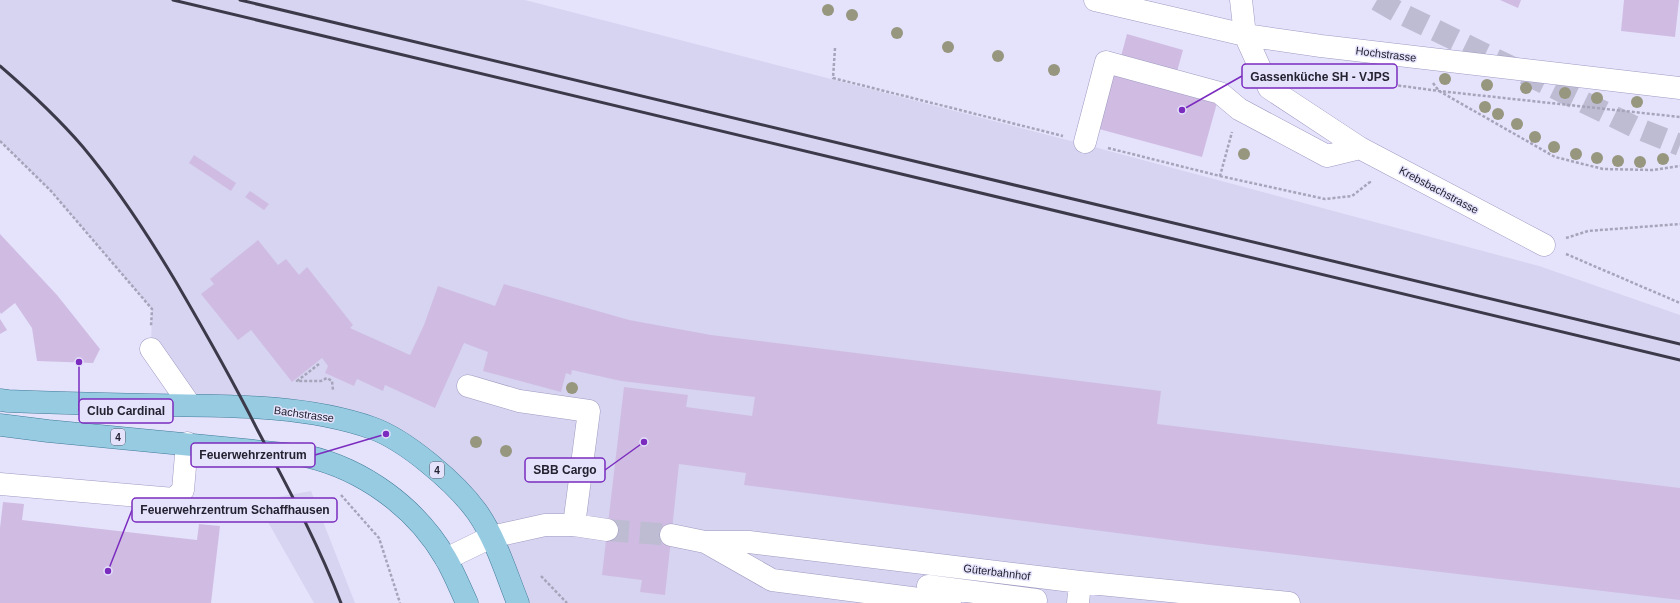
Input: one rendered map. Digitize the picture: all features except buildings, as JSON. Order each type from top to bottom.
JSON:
[{"type":"main road","name":"Bachstrasse","points":[[0,400],[190,405],[300,412],[323,415],[373,428],[386,434],[429,463],[455,486],[477,512],[491,537],[518,603]]},
{"type":"main road","name":"4","points":[[0,424],[48,431],[187,443],[306,456],[341,466],[370,481],[397,502],[434,540],[446,559],[458,593],[467,603]]},
{"type":"street","name":"Hochstrasse","points":[[1095,0],[1245,35],[1322,46],[1680,88]]},
{"type":"street","name":"Krebsbachstrasse","points":[[1241,0],[1245,35],[1268,88],[1360,148],[1544,245]]},
{"type":"street","points":[[1085,142],[1106,62],[1220,93],[1239,109],[1327,156],[1360,148]]},
{"type":"street","points":[[151,349],[190,405]]},
{"type":"street","points":[[468,386],[519,401],[589,411],[574,525]]},
{"type":"street","points":[[0,484],[174,499],[183,490],[187,443]]},
{"type":"street","points":[[446,559],[491,537],[545,525],[574,525],[607,530]]},
{"type":"street","name":"Güterbahnhof","points":[[671,535],[705,542],[749,542],[1079,592],[1290,603]]},
{"type":"street","name":"Güterbahnhof","points":[[705,542],[772,580],[950,603]]},
{"type":"street","points":[[876,594],[907,584],[1036,600]]},
{"type":"path","points":[[834,48],[833,78],[1220,176],[1325,199],[1352,196],[1370,182],[1360,148]]},
{"type":"path","points":[[1299,66],[1312,74],[1439,91],[1680,117]]},
{"type":"path","points":[[1439,91],[1554,157],[1603,169],[1653,170],[1680,166]]},
{"type":"path","points":[[1220,176],[1239,109]]},
{"type":"path","points":[[0,141],[52,191],[152,309],[151,349]]},
{"type":"path","points":[[1544,245],[1588,231],[1680,224]]},
{"type":"path","points":[[1544,245],[1680,303]]},
{"type":"path","points":[[319,364],[297,381],[321,381],[327,378],[332,381],[332,390]]},
{"type":"path","points":[[337,491],[379,538],[400,603]]},
{"type":"path","points":[[541,576],[567,603]]},
{"type":"shaded area","points":[[0,0],[525,0],[1094,147],[1539,266],[1680,315],[1680,603],[518,603],[491,537],[386,434],[190,405],[151,349],[152,309],[51,191],[0,141]]},
{"type":"shaded area","points":[[311,491],[355,603],[314,603],[256,501]]},
{"type":"tunnel","points":[[1377,0],[1398,12],[1637,128],[1680,145]]},
{"type":"tunnel","points":[[607,530],[671,535]]},
{"type":"railway","points":[[173,0],[1680,360]]},
{"type":"railway","points":[[240,0],[1680,344]]},
{"type":"railway","points":[[0,66],[43,105],[83,147],[120,196],[155,247],[228,373],[291,493],[341,603]]},
{"type":"place","name":"Gassenküche SH - VJPS","points":[[1182,110]]},
{"type":"place","name":"Club Cardinal","points":[[79,362]]},
{"type":"place","name":"Feuerwehrzentrum","points":[[386,434]]},
{"type":"place","name":"SBB Cargo","points":[[644,442]]},
{"type":"place","name":"Feuerwehrzentrum Schaffhausen","points":[[108,571]]}]
